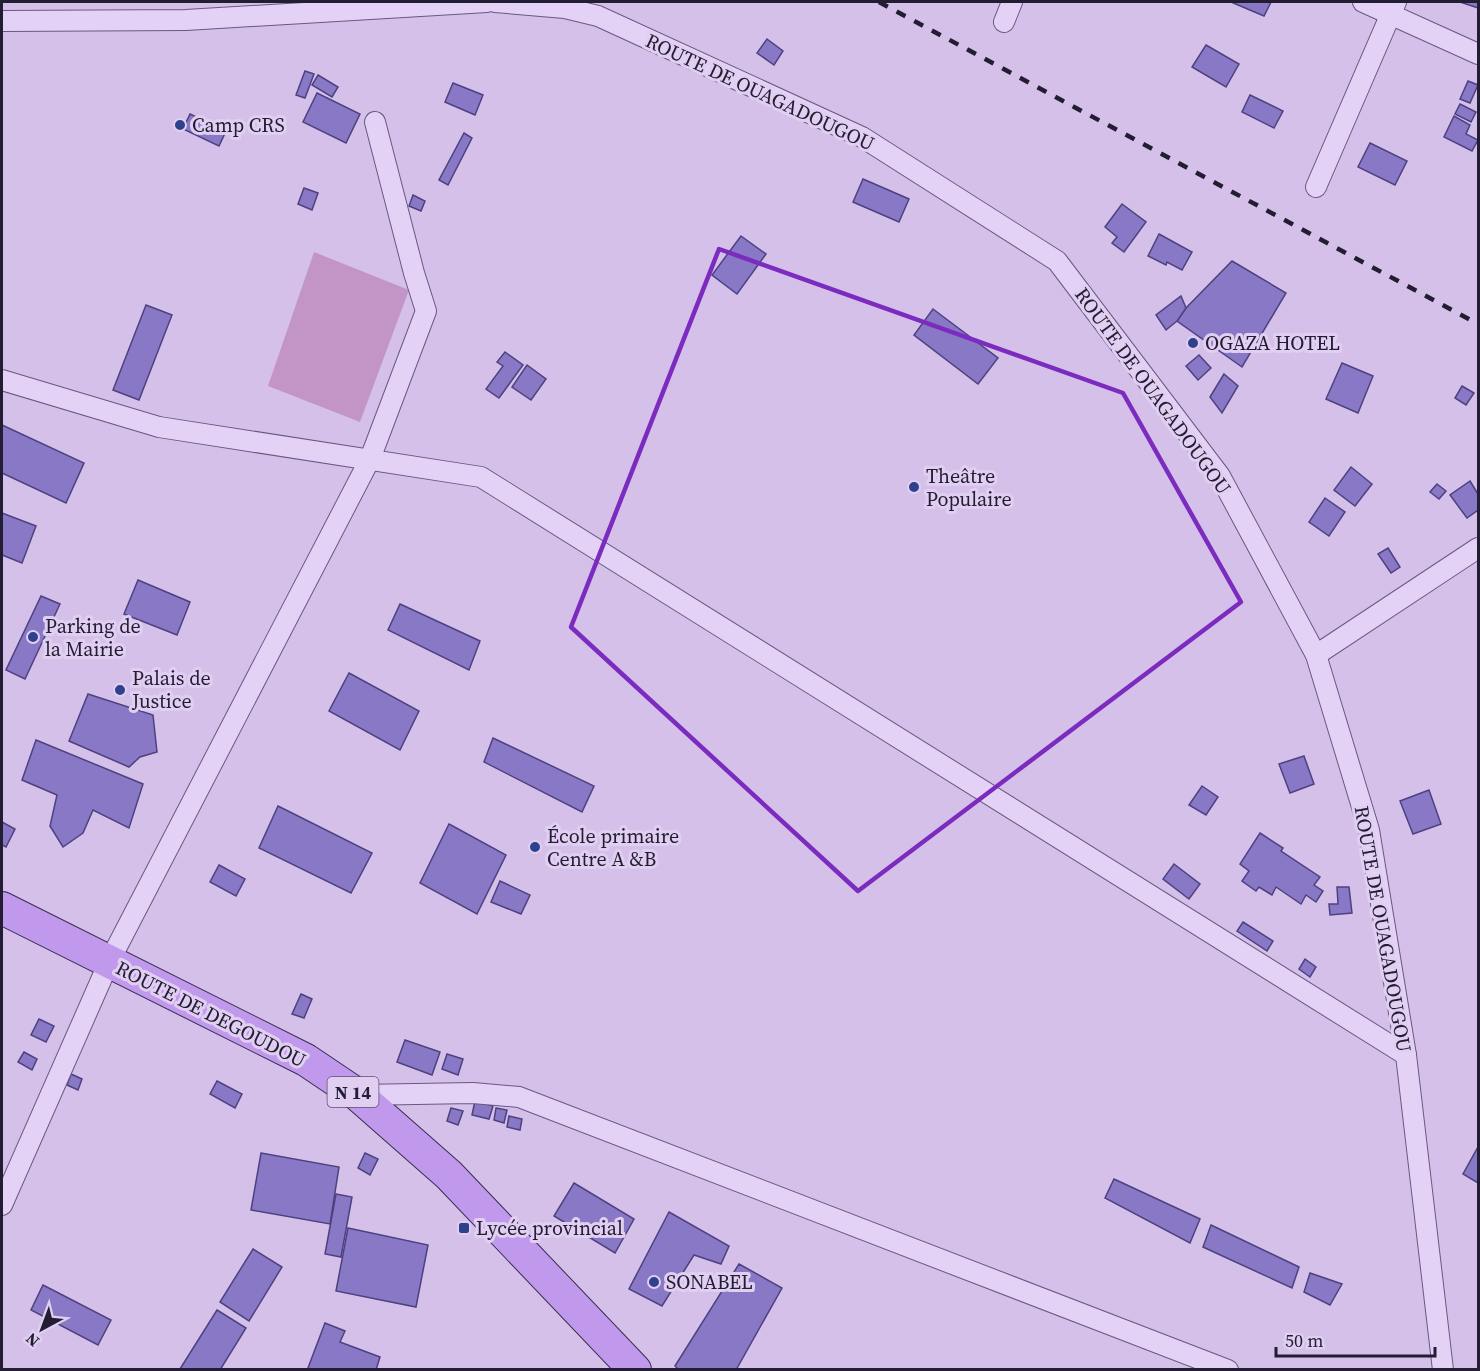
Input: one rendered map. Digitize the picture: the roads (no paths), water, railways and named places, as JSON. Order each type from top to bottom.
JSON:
[{"type":"main road","name":"ROUTE DE DEGOUDOU","points":[[2,908],[306,1060],[358,1095],[449,1175],[635,1370]]},
{"type":"street","points":[[2,21],[186,20],[487,2]]},
{"type":"street","name":"ROUTE DE OUAGADOUGOU","points":[[495,2],[565,8],[598,16],[862,137],[1057,261],[1220,476],[1316,655],[1368,830],[1406,1055],[1443,1370]]},
{"type":"street","points":[[1004,22],[1012,2]]},
{"type":"street","points":[[1364,2],[1393,8],[1479,54]]},
{"type":"street","points":[[1316,187],[1393,8]]},
{"type":"street","points":[[2,1205],[109,962],[370,459],[426,311],[375,122]]},
{"type":"street","points":[[2,380],[159,427],[481,477],[1406,1055]]},
{"type":"street","points":[[1316,655],[1479,548]]},
{"type":"street","points":[[358,1095],[473,1093],[519,1097],[1228,1370]]},
{"type":"railway","points":[[879,2],[1478,324]]},
{"type":"place","name":"Camp CRS","points":[[180,125]]},
{"type":"place","name":"OGAZA HOTEL","points":[[1193,343]]},
{"type":"place","name":"Theâtre Populaire","points":[[914,487]]},
{"type":"place","name":"Parking de la Mairie","points":[[33,637]]},
{"type":"place","name":"Palais de Justice","points":[[120,690]]},
{"type":"place","name":"École primaire Centre A &B","points":[[535,847]]},
{"type":"place","name":"Lycée provincial","points":[[464,1228]]},
{"type":"place","name":"SONABEL","points":[[654,1282]]}]
